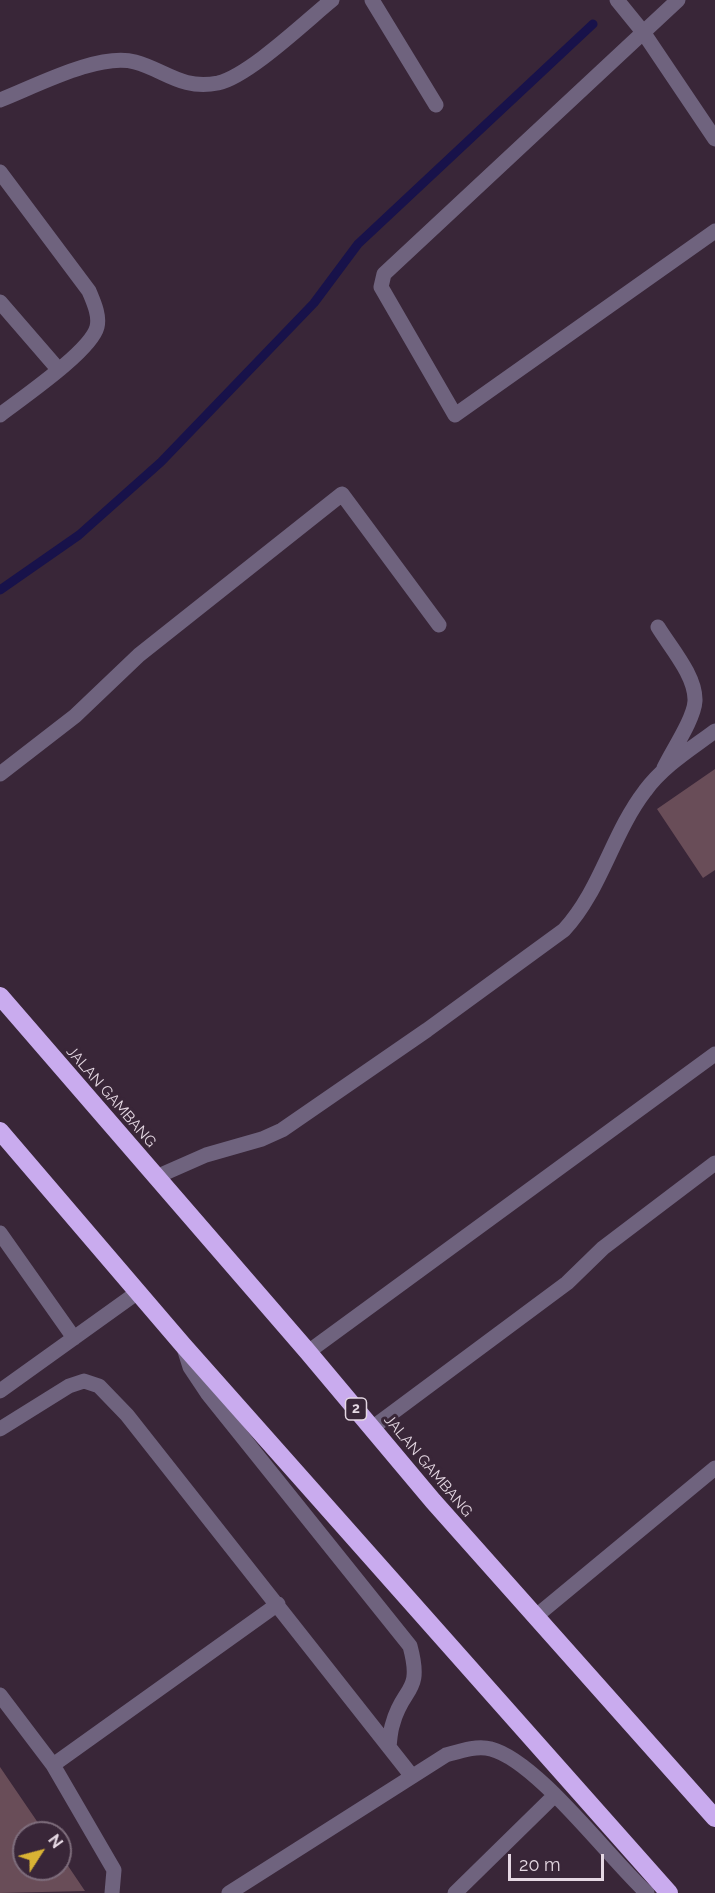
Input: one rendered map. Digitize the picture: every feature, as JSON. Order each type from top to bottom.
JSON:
[{"type":"highway","name":"JALAN GAMBANG","points":[[0,996],[535,1617],[715,1818]]},
{"type":"highway","points":[[1,1133],[183,1345],[669,1893]]},
{"type":"street","points":[[0,100],[94,64],[118,60],[135,62],[166,77],[191,84],[219,83],[253,65],[333,0]]},
{"type":"street","points":[[372,0],[436,105]]},
{"type":"street","points":[[617,0],[643,32],[715,139]]},
{"type":"street","points":[[678,0],[384,274],[381,287],[455,415],[715,231]]},
{"type":"street","points":[[0,172],[89,291],[96,310],[97,327],[88,344],[0,415]]},
{"type":"street","points":[[0,302],[58,369]]},
{"type":"street","points":[[0,774],[75,716],[139,655],[342,494],[439,625]]},
{"type":"street","points":[[658,627],[694,689],[695,702],[663,771]]},
{"type":"street","points":[[156,1177],[206,1155],[262,1139],[282,1130],[427,1030],[564,930],[579,913],[591,894],[627,818],[645,791],[663,771],[715,731]]},
{"type":"street","points":[[308,1352],[715,1054]]},
{"type":"street","points":[[372,1428],[567,1283],[603,1248],[715,1163]]},
{"type":"street","points":[[0,1233],[74,1338]]},
{"type":"street","points":[[0,1391],[138,1292]]},
{"type":"street","points":[[183,1345],[190,1367],[208,1394],[410,1646],[416,1666],[413,1686],[393,1721],[389,1747]]},
{"type":"street","points":[[0,1429],[69,1386],[84,1381],[99,1386],[127,1415],[411,1775]]},
{"type":"street","points":[[535,1617],[715,1468]]},
{"type":"street","points":[[53,1765],[278,1604]]},
{"type":"street","points":[[0,1695],[53,1765],[114,1870],[112,1893]]},
{"type":"street","points":[[229,1893],[411,1775],[446,1755],[469,1748],[488,1748],[506,1754],[537,1777],[621,1869],[647,1893]]},
{"type":"street","points":[[455,1893],[554,1796]]},
{"type":"building","points":[[715,769],[715,870],[703,878],[657,809]]},
{"type":"building","points":[[0,1767],[37,1821],[12,1821],[12,1881],[72,1881],[72,1872],[85,1891],[0,1893]]},
{"type":"waterway","points":[[0,590],[79,535],[161,462],[314,303],[358,244],[593,24]]}]
